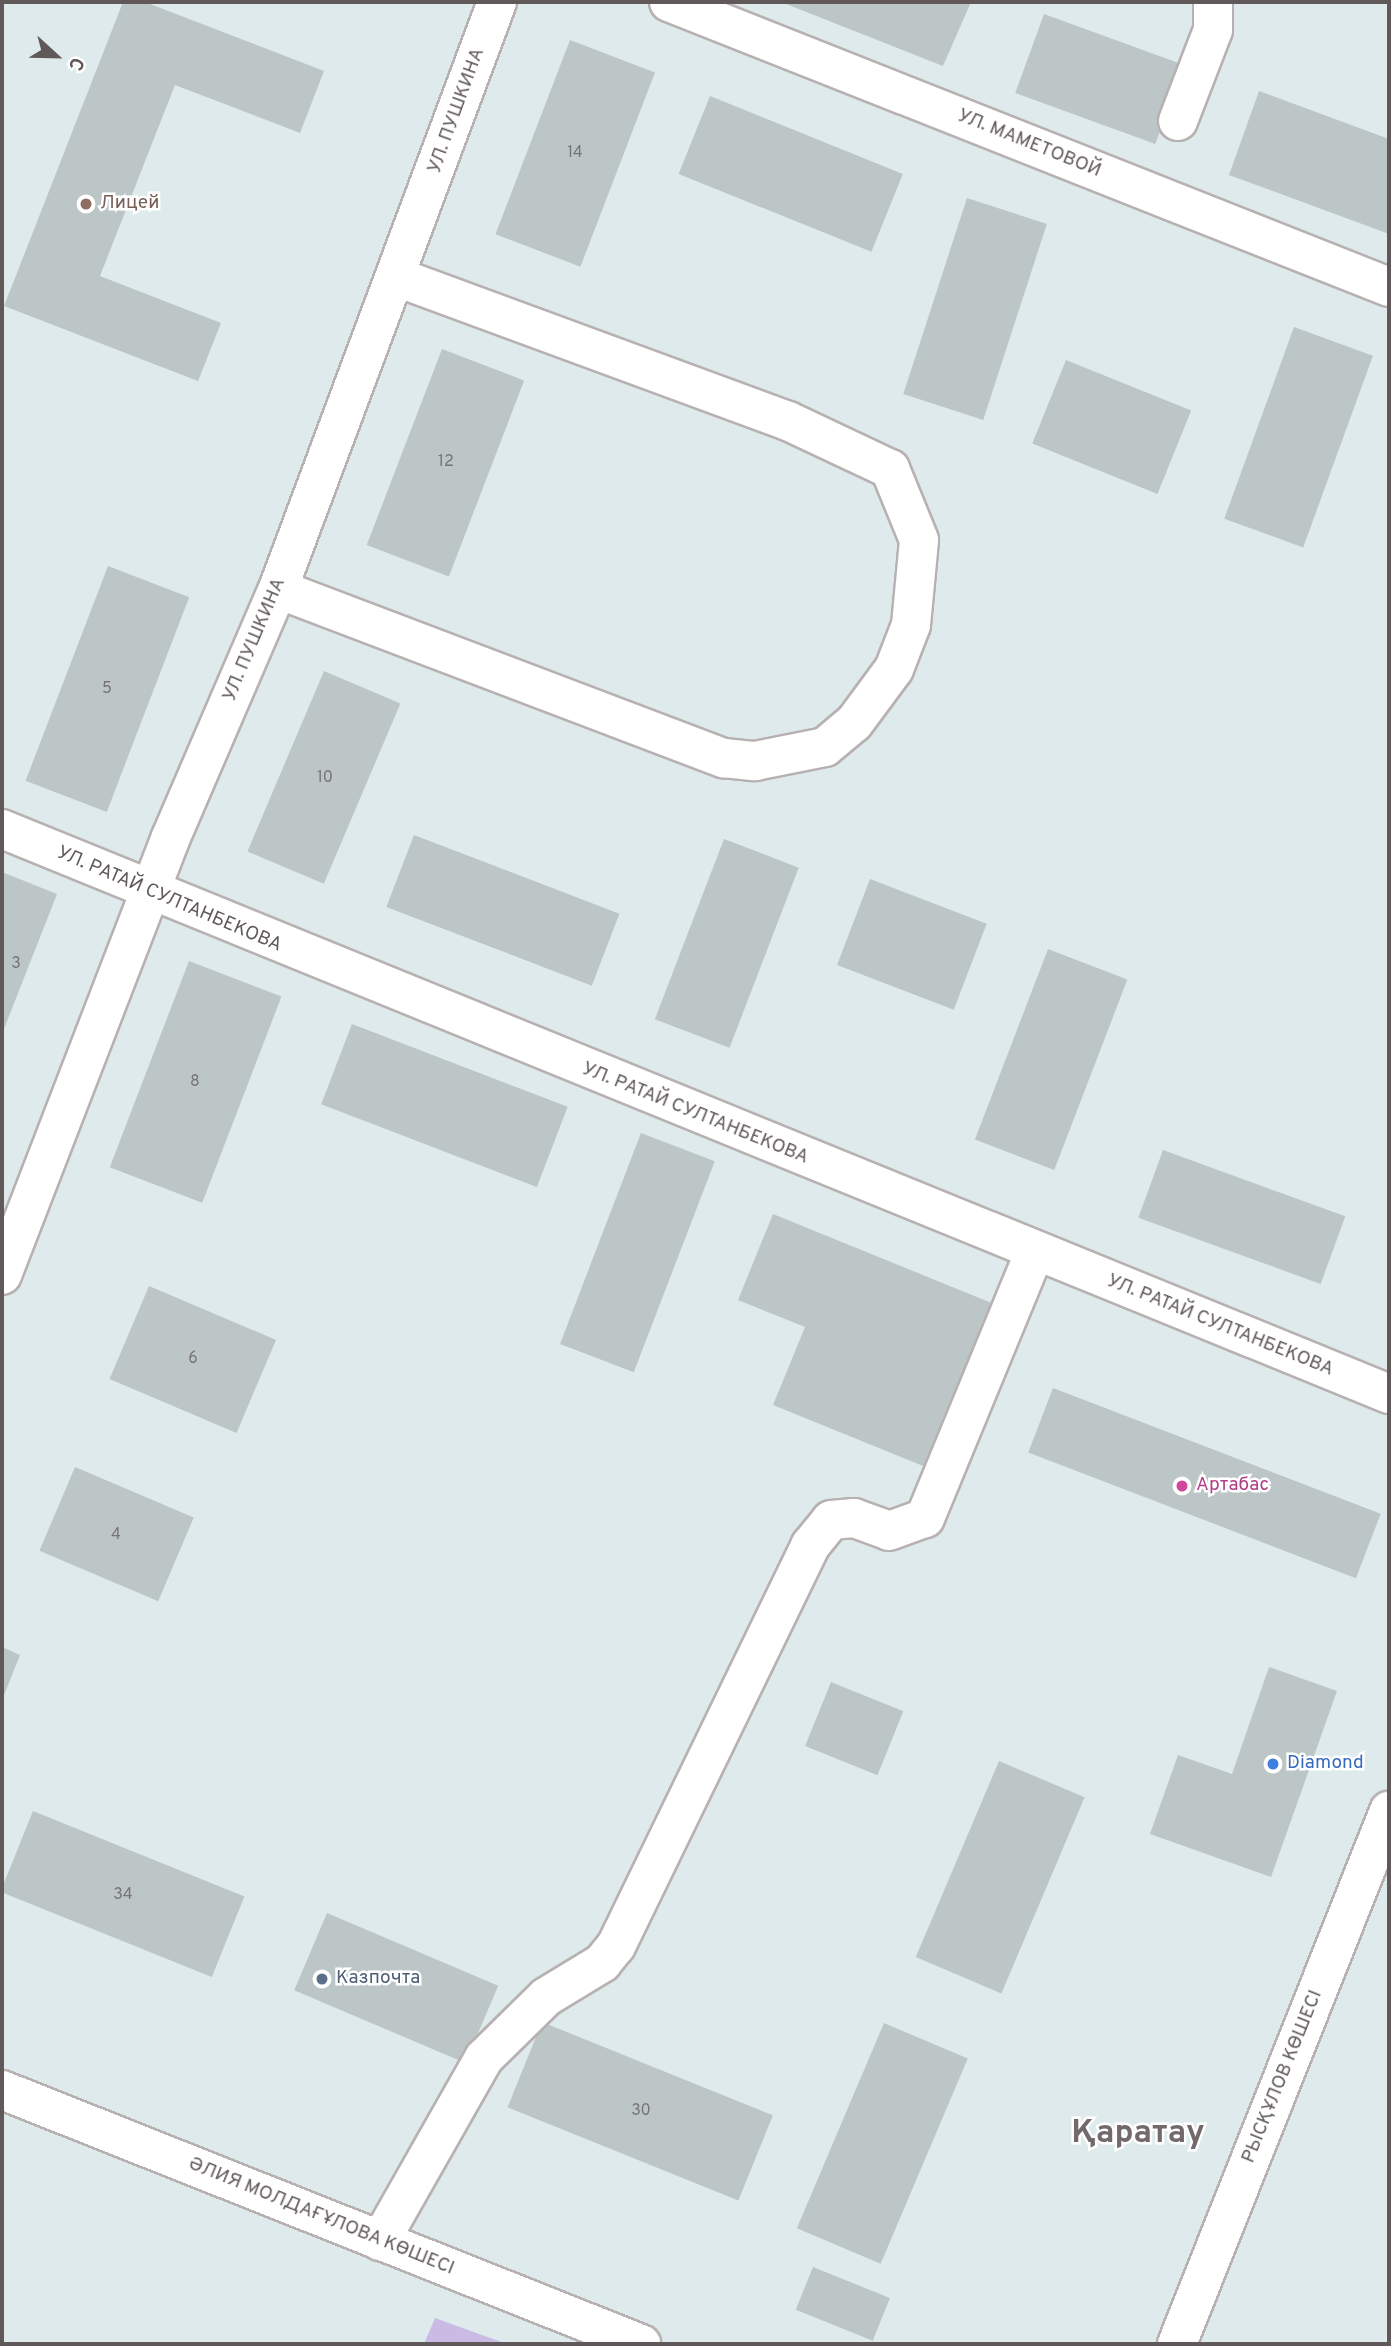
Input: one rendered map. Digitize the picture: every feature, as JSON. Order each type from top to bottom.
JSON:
[{"type":"street","name":"УЛ. ПУШКИНА","points":[[2,1275],[149,893],[278,589],[498,2]]},
{"type":"street","name":"УЛ. МАМЕТОВОЙ","points":[[669,2],[1389,287]]},
{"type":"street","points":[[1178,121],[1213,30],[1213,2]]},
{"type":"street","points":[[278,589],[724,758],[755,761],[825,747],[855,723],[894,669],[911,625],[919,540],[890,469],[788,421],[397,277]]},
{"type":"street","name":"УЛ. РАТАЙ СУЛТАНБЕКОВА","points":[[2,829],[149,893],[1389,1394]]},
{"type":"street","points":[[380,2241],[484,2058],[546,1997],[602,1963],[616,1945],[810,1546],[831,1520],[854,1518],[889,1531],[925,1518],[1035,1251]]},
{"type":"street","name":"РЫСҚҰЛОВ КӨШЕСІ","points":[[1177,2344],[1389,1811]]},
{"type":"street","name":"ӘЛИЯ МОЛДАҒҰЛОВА КӨШЕСІ","points":[[2,2090],[641,2344]]},
{"type":"shaded area","points":[[435,2318],[507,2344],[424,2344]]},
{"type":"building","name":"Лицей","points":[[123,2],[145,2],[324,71],[300,133],[175,85],[100,276],[221,323],[198,381],[4,306]]},
{"type":"building","points":[[781,2],[971,2],[943,66]]},
{"type":"building","points":[[1044,14],[1184,65],[1155,144],[1015,93]]},
{"type":"building","points":[[570,40],[655,73],[580,267],[495,234]]},
{"type":"building","points":[[1259,91],[1389,139],[1389,234],[1229,175]]},
{"type":"building","points":[[710,96],[903,174],[871,252],[679,174]]},
{"type":"building","points":[[967,198],[1047,224],[983,420],[903,394]]},
{"type":"building","points":[[1294,327],[1373,356],[1303,547],[1224,519]]},
{"type":"building","points":[[442,349],[524,381],[449,577],[367,545]]},
{"type":"building","points":[[1066,360],[1191,411],[1157,494],[1032,443]]},
{"type":"building","points":[[108,566],[189,597],[107,812],[26,781]]},
{"type":"building","points":[[324,671],[400,703],[324,884],[247,851]]},
{"type":"building","points":[[414,835],[619,914],[592,986],[386,907]]},
{"type":"building","points":[[724,839],[799,868],[730,1048],[655,1019]]},
{"type":"building","points":[[2,872],[57,894],[2,1034]]},
{"type":"building","points":[[870,879],[987,924],[954,1010],[837,965]]},
{"type":"building","points":[[1048,949],[1127,979],[1054,1170],[975,1139]]},
{"type":"building","points":[[189,961],[281,996],[202,1203],[110,1167]]},
{"type":"building","points":[[352,1024],[568,1107],[537,1187],[321,1104]]},
{"type":"building","points":[[641,1133],[715,1161],[634,1372],[560,1344]]},
{"type":"building","points":[[1163,1150],[1345,1216],[1321,1284],[1138,1218]]},
{"type":"building","points":[[773,1214],[999,1306],[933,1470],[773,1405],[805,1327],[738,1300]]},
{"type":"building","points":[[149,1286],[276,1340],[237,1433],[110,1379]]},
{"type":"building","points":[[1053,1388],[1381,1514],[1356,1578],[1028,1452]]},
{"type":"building","points":[[75,1467],[194,1517],[158,1601],[39,1551]]},
{"type":"building","points":[[2,1647],[20,1655],[2,1700]]},
{"type":"building","name":"Diamond","points":[[1269,1667],[1337,1691],[1271,1877],[1150,1834],[1178,1755],[1232,1774]]},
{"type":"building","points":[[831,1682],[903,1711],[877,1775],[805,1746]]},
{"type":"building","points":[[999,1761],[1085,1797],[1001,1993],[916,1957]]},
{"type":"building","points":[[33,1811],[244,1896],[212,1977],[2,1892]]},
{"type":"building","points":[[327,1913],[498,1986],[465,2063],[294,1990]]},
{"type":"building","points":[[542,2022],[773,2115],[738,2201],[508,2107]]},
{"type":"building","points":[[884,2023],[968,2059],[881,2264],[797,2228]]},
{"type":"building","points":[[813,2267],[890,2298],[873,2341],[796,2310]]},
{"type":"place","name":"Лицей","points":[[86,204]]},
{"type":"place","name":"Артабас","points":[[1182,1486]]},
{"type":"place","name":"Diamond","points":[[1273,1764]]},
{"type":"place","name":"Казпочта","points":[[322,1979]]},
{"type":"district","name":"Қаратау","points":[[1138,2135]]}]
